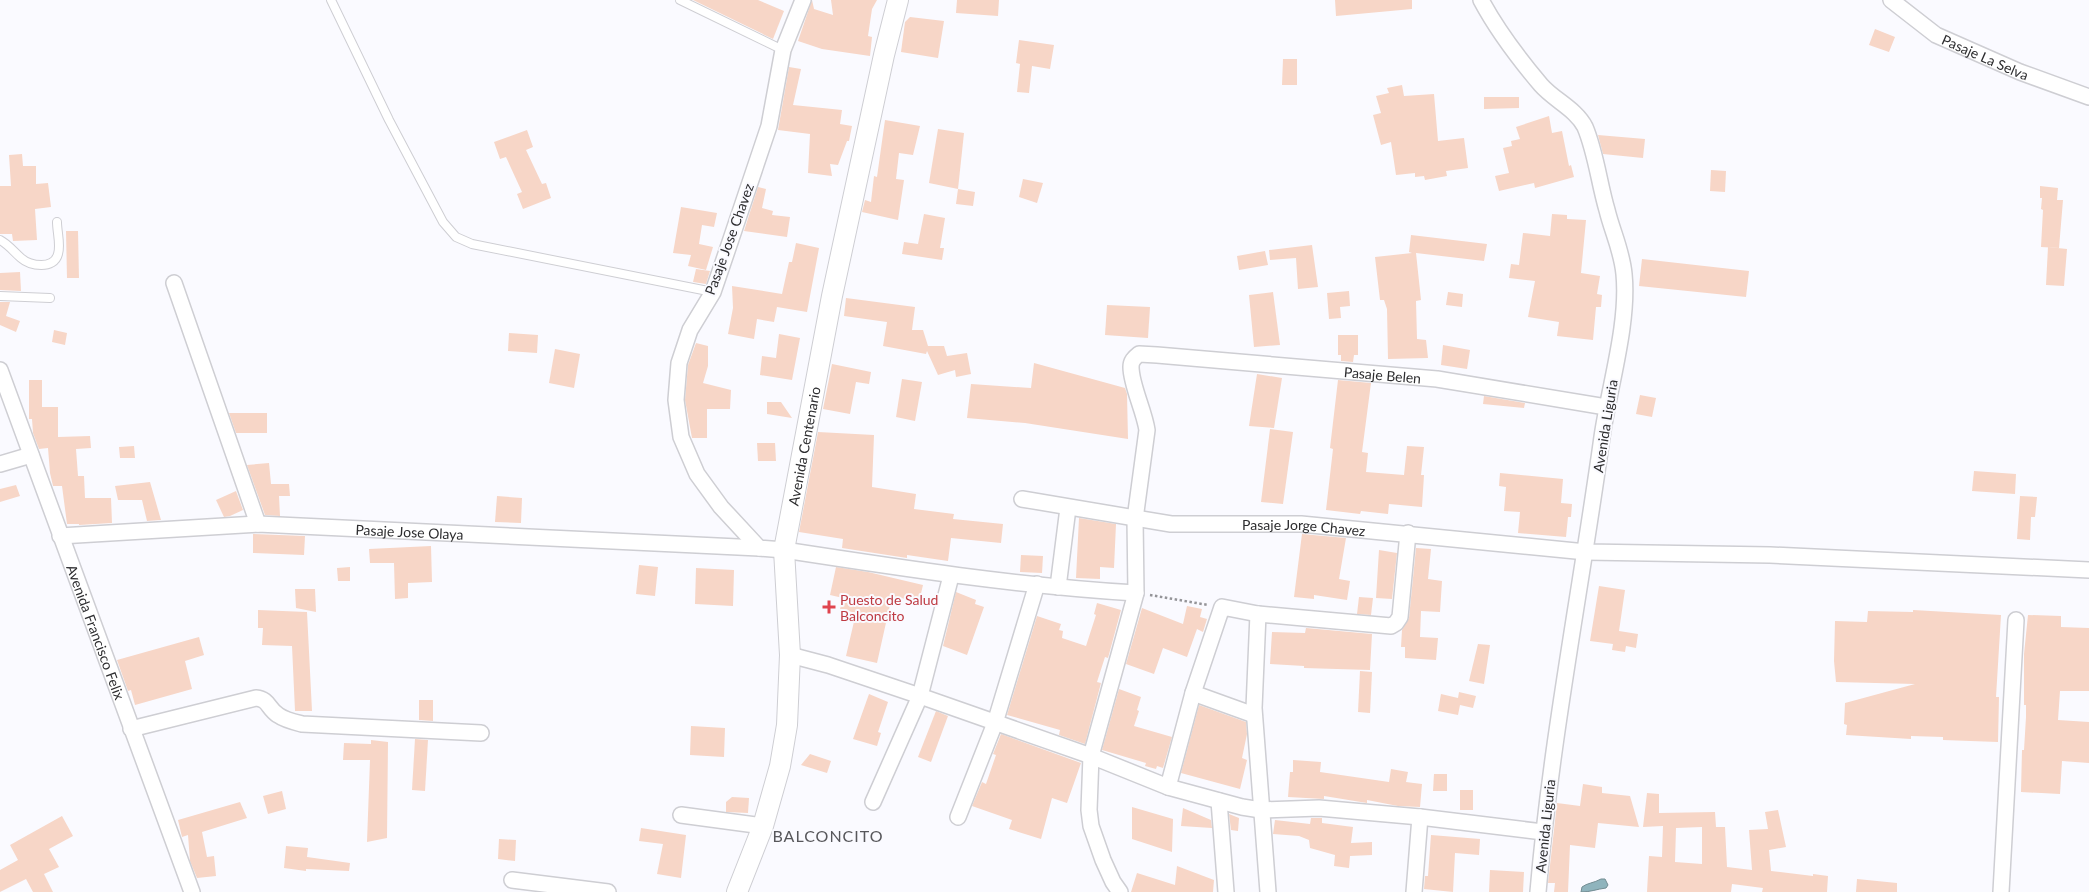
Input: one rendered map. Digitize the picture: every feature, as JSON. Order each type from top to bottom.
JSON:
[{"type":"main road","name":"Avenida Centenario","points":[[737,892],[763,826],[780,766],[787,725],[790,655],[784,550],[832,296],[884,55],[898,0]]},
{"type":"street","name":"Pasaje Jose Chavez","points":[[759,548],[721,507],[697,474],[681,437],[676,400],[679,363],[690,330],[713,292],[768,126],[783,50],[803,0]]},
{"type":"street","name":"Avenida Liguria","points":[[1481,0],[1491,19],[1542,86],[1584,125],[1591,145],[1607,211],[1618,244],[1624,274],[1624,316],[1606,407],[1586,552],[1554,742],[1538,892]]},
{"type":"street","name":"Pasaje La Selva","points":[[1891,0],[1936,36],[2020,72],[2089,97]]},
{"type":"street","points":[[174,283],[258,524]]},
{"type":"street","name":"Pasaje Belen","points":[[1136,519],[1147,430],[1131,366],[1133,359],[1139,354],[1437,379],[1606,407]]},
{"type":"street","name":"Avenida Francisco Felix","points":[[0,370],[192,892]]},
{"type":"street","points":[[0,464],[31,456]]},
{"type":"street","name":"Pasaje Jorge Chavez","points":[[1022,499],[1171,524],[1301,524],[1408,533],[1586,552],[1770,555],[2089,570]]},
{"type":"street","points":[[1058,587],[1068,508]]},
{"type":"street","points":[[1120,892],[1107,867],[1091,826],[1089,810],[1091,756],[1136,593],[1136,519]]},
{"type":"street","name":"Pasaje Jose Olaya","points":[[60,536],[258,524],[759,548]]},
{"type":"street","points":[[1168,787],[1193,693],[1222,607],[1258,614],[1390,626],[1396,623],[1400,617],[1408,533]]},
{"type":"street","points":[[759,548],[784,550],[951,576],[1136,593]]},
{"type":"street","points":[[874,802],[920,696],[951,576]]},
{"type":"street","points":[[958,817],[996,723],[1036,584]]},
{"type":"street","points":[[1258,614],[1254,715],[1268,892]]},
{"type":"street","points":[[2001,892],[2016,620]]},
{"type":"street","points":[[790,655],[828,665],[920,696],[1091,756],[1168,787],[1219,801],[1262,810],[1319,808],[1420,817],[1543,832]]},
{"type":"street","points":[[1193,693],[1254,715]]},
{"type":"street","points":[[131,729],[256,698],[263,698],[279,716],[302,724],[481,733]]},
{"type":"street","points":[[1219,801],[1226,892]]},
{"type":"street","points":[[681,815],[763,826]]},
{"type":"street","points":[[1414,892],[1420,817]]},
{"type":"street","points":[[512,880],[608,892]]},
{"type":"lane","points":[[331,0],[389,120],[443,222],[456,237],[472,244],[713,292]]},
{"type":"lane","points":[[680,0],[783,50]]},
{"type":"lane","points":[[0,240],[22,259],[31,264],[43,266],[55,260],[58,254],[57,222]]},
{"type":"lane","points":[[0,296],[50,298]]},
{"type":"path","points":[[1136,593],[1222,607]]},
{"type":"water","points":[[1605,879],[1608,885],[1606,888],[1581,892],[1582,887]]},
{"type":"building","points":[[693,0],[758,0],[784,11],[773,39]]},
{"type":"building","points":[[812,0],[814,9],[833,15],[831,0],[877,0],[872,9],[868,36],[872,37],[870,56],[822,49],[798,41]]},
{"type":"building","points":[[957,0],[999,0],[998,16],[956,13]]},
{"type":"building","points":[[1335,0],[1412,0],[1412,9],[1336,16]]},
{"type":"building","points":[[910,17],[944,21],[938,58],[901,52],[905,22]]},
{"type":"building","points":[[1875,29],[1895,37],[1889,52],[1869,45]]},
{"type":"building","points":[[1019,40],[1054,45],[1050,69],[1032,66],[1029,93],[1017,92],[1020,64],[1016,63]]},
{"type":"building","points":[[1283,59],[1297,59],[1297,85],[1282,85]]},
{"type":"building","points":[[789,67],[801,69],[793,105],[842,110],[840,124],[852,126],[849,141],[847,141],[838,165],[830,164],[832,176],[808,173],[810,134],[778,130]]},
{"type":"building","points":[[1402,85],[1404,96],[1434,94],[1438,141],[1464,138],[1468,168],[1446,171],[1447,176],[1425,180],[1424,176],[1415,177],[1415,173],[1396,175],[1391,142],[1381,145],[1373,115],[1381,113],[1376,96],[1389,93],[1387,88]]},
{"type":"building","points":[[1484,97],[1519,97],[1519,108],[1484,109]]},
{"type":"building","points":[[1549,116],[1552,133],[1562,131],[1569,166],[1571,165],[1574,177],[1535,188],[1534,183],[1499,191],[1495,176],[1509,173],[1503,148],[1512,146],[1511,141],[1520,139],[1516,127]]},
{"type":"building","points":[[885,120],[920,126],[913,155],[899,153],[896,179],[904,180],[898,220],[862,212],[865,200],[871,202],[874,176],[877,177]]},
{"type":"building","points":[[938,129],[964,133],[958,189],[929,183]]},
{"type":"building","points":[[527,130],[533,147],[526,150],[542,184],[546,183],[551,198],[523,209],[517,194],[522,192],[506,157],[500,159],[494,142]]},
{"type":"building","points":[[1598,135],[1645,139],[1643,158],[1603,154]]},
{"type":"building","points":[[22,154],[23,166],[36,166],[36,184],[48,183],[51,207],[35,209],[37,240],[13,241],[12,234],[0,234],[0,186],[11,186],[9,155]]},
{"type":"building","points":[[1711,170],[1726,171],[1725,192],[1710,191]]},
{"type":"building","points":[[1023,179],[1043,183],[1037,203],[1019,197]]},
{"type":"building","points":[[2040,186],[2058,188],[2057,200],[2063,200],[2059,248],[2041,247],[2043,210],[2041,209]]},
{"type":"building","points":[[758,187],[766,189],[762,208],[773,211],[772,215],[790,217],[787,237],[744,231]]},
{"type":"building","points":[[958,189],[975,192],[973,206],[956,204]]},
{"type":"building","points":[[681,207],[717,213],[714,227],[702,225],[699,244],[713,247],[706,270],[688,266],[691,255],[673,253]]},
{"type":"building","points":[[924,214],[945,218],[940,248],[944,248],[942,260],[902,254],[904,242],[918,244]]},
{"type":"building","points":[[1552,214],[1567,215],[1567,219],[1586,220],[1581,273],[1600,276],[1597,294],[1602,295],[1601,307],[1596,307],[1593,340],[1557,336],[1559,322],[1528,317],[1535,281],[1509,278],[1511,264],[1519,265],[1523,233],[1550,236]]},
{"type":"building","points":[[66,231],[78,231],[79,278],[67,278]]},
{"type":"building","points":[[1411,235],[1487,244],[1484,261],[1416,253],[1421,300],[1416,301],[1417,339],[1426,340],[1428,358],[1388,359],[1387,309],[1384,300],[1380,300],[1375,257],[1412,253],[1409,252]]},
{"type":"building","points":[[796,243],[819,248],[807,312],[777,307],[774,322],[757,319],[754,339],[728,334],[733,308],[732,286],[782,294],[789,262],[792,262]]},
{"type":"building","points":[[1312,245],[1318,287],[1298,289],[1296,258],[1270,260],[1269,250]]},
{"type":"building","points":[[2048,247],[2067,249],[2064,286],[2046,285]]},
{"type":"building","points":[[1265,251],[1268,265],[1239,270],[1237,256]]},
{"type":"building","points":[[1642,259],[1749,271],[1746,297],[1639,286]]},
{"type":"building","points":[[696,269],[710,271],[706,284],[693,282]]},
{"type":"building","points":[[20,272],[21,291],[0,290],[0,273]]},
{"type":"building","points":[[1349,291],[1350,306],[1340,307],[1341,318],[1329,319],[1327,293]]},
{"type":"building","points":[[1273,292],[1280,345],[1254,347],[1249,295]]},
{"type":"building","points":[[1448,292],[1463,294],[1462,307],[1446,305]]},
{"type":"building","points":[[846,298],[915,307],[912,330],[923,330],[928,346],[944,346],[947,356],[967,353],[971,374],[956,377],[955,370],[938,375],[927,351],[926,354],[883,346],[887,322],[844,316]]},
{"type":"building","points":[[0,302],[10,302],[6,316],[20,321],[16,332],[0,325]]},
{"type":"building","points":[[1107,305],[1150,307],[1148,338],[1105,335]]},
{"type":"building","points":[[54,330],[67,333],[65,345],[52,342]]},
{"type":"building","points":[[509,333],[538,335],[537,353],[508,351]]},
{"type":"building","points":[[779,334],[800,338],[792,380],[760,375],[762,356],[776,358]]},
{"type":"building","points":[[1338,335],[1358,335],[1358,355],[1354,355],[1353,362],[1341,361],[1341,355],[1338,355]]},
{"type":"building","points":[[696,343],[708,346],[708,366],[703,383],[731,390],[730,409],[707,409],[707,438],[692,438],[685,400],[688,365]]},
{"type":"building","points":[[1443,345],[1470,350],[1467,369],[1441,365]]},
{"type":"building","points":[[555,349],[580,354],[574,388],[549,383]]},
{"type":"building","points":[[1034,363],[1125,388],[1127,394],[1128,439],[1025,423],[967,418],[971,384],[1031,388]]},
{"type":"building","points":[[832,364],[871,372],[869,384],[856,382],[850,414],[823,409]]},
{"type":"building","points":[[1257,374],[1282,378],[1274,428],[1249,426]]},
{"type":"building","points":[[902,379],[922,382],[915,421],[896,417]]},
{"type":"building","points":[[29,380],[42,380],[42,407],[58,407],[58,437],[90,436],[91,448],[76,449],[78,476],[84,476],[85,498],[111,498],[112,523],[67,524],[62,486],[53,486],[48,448],[39,449],[33,433],[32,419],[29,419]]},
{"type":"building","points":[[1338,380],[1371,383],[1362,452],[1368,453],[1366,472],[1404,475],[1407,446],[1424,447],[1421,475],[1424,475],[1422,507],[1389,504],[1388,514],[1361,511],[1360,514],[1326,510],[1333,449],[1330,448]]},
{"type":"building","points":[[1640,395],[1656,398],[1652,417],[1636,414]]},
{"type":"building","points":[[1484,396],[1525,403],[1524,408],[1483,404]]},
{"type":"building","points":[[767,402],[781,402],[792,418],[767,414]]},
{"type":"building","points":[[229,413],[267,413],[267,433],[236,433]]},
{"type":"building","points":[[1270,429],[1293,432],[1283,504],[1261,502]]},
{"type":"building","points":[[818,432],[874,435],[872,487],[916,494],[914,509],[954,514],[953,519],[1003,524],[1001,543],[951,538],[948,561],[907,555],[907,558],[842,548],[843,539],[799,532]]},
{"type":"building","points":[[757,443],[775,443],[776,461],[758,461]]},
{"type":"building","points":[[134,446],[135,458],[120,458],[119,447]]},
{"type":"building","points":[[269,463],[271,484],[289,484],[290,496],[279,496],[280,516],[265,515],[247,465]]},
{"type":"building","points":[[1974,471],[2016,474],[2015,494],[1972,491]]},
{"type":"building","points":[[1500,473],[1563,479],[1561,503],[1572,504],[1571,517],[1568,517],[1566,537],[1518,533],[1520,512],[1504,511],[1506,487],[1499,486]]},
{"type":"building","points":[[150,482],[161,520],[147,521],[142,500],[118,500],[115,486]]},
{"type":"building","points":[[16,485],[20,496],[0,502],[0,489]]},
{"type":"building","points":[[236,491],[243,510],[224,517],[216,500]]},
{"type":"building","points":[[497,496],[522,498],[521,523],[495,522]]},
{"type":"building","points":[[2020,496],[2037,497],[2035,517],[2031,517],[2030,540],[2017,539]]},
{"type":"building","points":[[1079,518],[1116,524],[1114,568],[1100,567],[1100,579],[1076,578]]},
{"type":"building","points":[[253,534],[305,536],[304,555],[253,553]]},
{"type":"building","points":[[1302,534],[1346,538],[1339,579],[1350,581],[1347,600],[1314,595],[1314,599],[1294,597]]},
{"type":"building","points":[[431,546],[432,582],[408,583],[408,598],[395,599],[394,563],[370,563],[369,549]]},
{"type":"building","points":[[1416,548],[1431,549],[1428,579],[1442,581],[1440,612],[1421,611],[1420,637],[1438,638],[1436,660],[1405,658],[1405,647],[1401,647],[1402,630],[1409,618]]},
{"type":"building","points":[[1379,550],[1397,553],[1392,599],[1376,598]]},
{"type":"building","points":[[1021,555],[1043,556],[1042,573],[1020,572]]},
{"type":"building","points":[[639,565],[658,567],[655,596],[636,594]]},
{"type":"building","points":[[350,567],[350,581],[338,581],[337,568]]},
{"type":"building","points":[[836,567],[868,572],[923,585],[919,602],[892,596],[877,663],[846,656],[856,613],[840,609],[843,598],[830,595]]},
{"type":"building","points":[[696,568],[734,570],[733,606],[695,604]]},
{"type":"building","points":[[1599,586],[1625,590],[1619,631],[1638,634],[1636,648],[1626,646],[1625,652],[1612,650],[1613,644],[1590,641]]},
{"type":"building","points":[[295,589],[315,589],[316,612],[296,608]]},
{"type":"building","points":[[956,592],[976,600],[975,604],[984,607],[967,655],[943,646]]},
{"type":"building","points":[[1359,597],[1373,598],[1371,615],[1357,614]]},
{"type":"building","points":[[1097,603],[1121,610],[1108,658],[1105,657],[1097,682],[1101,683],[1085,744],[1059,735],[1060,730],[1007,715],[1037,616],[1061,624],[1059,630],[1063,631],[1062,638],[1086,646],[1096,615],[1094,614]]},
{"type":"building","points":[[1187,606],[1202,609],[1200,617],[1207,619],[1203,632],[1197,629],[1187,657],[1163,648],[1154,674],[1126,664],[1142,608],[1183,624]]},
{"type":"building","points":[[258,610],[307,612],[312,711],[295,711],[292,646],[262,645],[263,628],[258,628]]},
{"type":"building","points":[[1913,610],[2001,615],[1996,697],[1999,697],[1998,742],[1943,740],[1943,737],[1911,736],[1911,739],[1846,735],[1847,725],[1844,724],[1845,703],[1915,684],[1836,682],[1834,661],[1835,621],[1867,622],[1868,611],[1913,612]]},
{"type":"building","points":[[2028,615],[2061,616],[2061,627],[2089,628],[2089,691],[2060,691],[2058,720],[2089,722],[2089,763],[2062,761],[2060,794],[2021,792],[2022,750],[2024,750],[2026,717],[2026,705],[2024,705],[2024,654]]},
{"type":"building","points":[[1306,628],[1372,634],[1370,670],[1304,668],[1304,666],[1270,664],[1272,632],[1305,633]]},
{"type":"building","points":[[199,637],[204,655],[185,661],[192,689],[135,705],[131,690],[128,691],[117,660]]},
{"type":"building","points":[[1478,644],[1490,645],[1484,684],[1469,681]]},
{"type":"building","points":[[1360,671],[1372,672],[1370,713],[1358,712]]},
{"type":"building","points":[[1119,689],[1141,697],[1134,726],[1172,737],[1163,768],[1157,766],[1156,769],[1145,766],[1146,763],[1102,750]]},
{"type":"building","points":[[1459,692],[1476,696],[1473,708],[1460,705],[1458,715],[1438,711],[1441,694],[1458,698]]},
{"type":"building","points":[[869,694],[888,702],[878,732],[881,733],[877,746],[853,739]]},
{"type":"building","points":[[419,700],[433,700],[433,721],[419,720]]},
{"type":"building","points":[[1199,705],[1246,722],[1247,734],[1242,758],[1247,760],[1240,789],[1181,773]]},
{"type":"building","points":[[936,711],[948,716],[931,762],[918,757]]},
{"type":"building","points":[[691,726],[725,728],[724,757],[690,755]]},
{"type":"building","points":[[1001,734],[1081,763],[1067,803],[1052,798],[1041,839],[1009,829],[1012,820],[972,806],[982,782],[986,784],[996,755],[993,754]]},
{"type":"building","points":[[415,739],[428,740],[425,791],[412,790]]},
{"type":"building","points":[[371,740],[388,742],[387,838],[367,842],[370,760],[343,760],[344,743],[371,744]]},
{"type":"building","points":[[810,754],[831,761],[827,773],[801,765]]},
{"type":"building","points":[[1293,760],[1321,762],[1320,772],[1389,782],[1391,769],[1408,772],[1406,782],[1422,784],[1420,807],[1398,806],[1367,800],[1367,803],[1324,796],[1324,799],[1288,797],[1290,772],[1293,772]]},
{"type":"building","points":[[1434,774],[1447,774],[1447,791],[1433,791]]},
{"type":"building","points":[[1583,784],[1602,787],[1602,793],[1630,796],[1639,827],[1598,823],[1595,848],[1570,845],[1568,892],[1554,892],[1555,883],[1548,883],[1557,803],[1580,806]]},
{"type":"building","points":[[1460,790],[1473,790],[1473,810],[1460,810]]},
{"type":"building","points":[[282,791],[286,809],[268,814],[263,796]]},
{"type":"building","points":[[1647,793],[1659,794],[1659,813],[1715,812],[1716,827],[1725,827],[1727,867],[1752,870],[1749,830],[1768,829],[1765,812],[1778,810],[1786,847],[1769,850],[1771,871],[1828,876],[1827,892],[1762,892],[1763,888],[1732,884],[1731,892],[1647,892],[1649,856],[1662,857],[1663,826],[1643,827]],"holes":[[[1702,827],[1702,864],[1675,862],[1676,828]]]},
{"type":"building","points":[[732,797],[749,798],[748,813],[726,812],[726,802]]},
{"type":"building","points":[[240,802],[247,818],[202,832],[207,857],[214,856],[216,876],[197,878],[190,861],[188,835],[182,837],[178,820]]},
{"type":"building","points":[[1132,807],[1173,819],[1172,852],[1132,839]]},
{"type":"building","points":[[1183,808],[1211,820],[1212,828],[1181,826]]},
{"type":"building","points":[[1229,814],[1239,818],[1238,831],[1231,830]]},
{"type":"building","points":[[62,816],[73,836],[49,849],[59,867],[44,874],[53,892],[33,892],[26,879],[0,892],[0,870],[18,860],[10,845]]},
{"type":"building","points":[[1311,818],[1322,818],[1322,823],[1353,827],[1351,843],[1372,842],[1372,855],[1350,856],[1349,868],[1334,866],[1335,855],[1310,848],[1309,840],[1299,836],[1273,834],[1275,820],[1310,824]]},
{"type":"building","points":[[641,828],[686,835],[681,878],[657,874],[663,844],[639,841]]},
{"type":"building","points":[[1431,835],[1480,839],[1479,855],[1455,853],[1453,892],[1424,889],[1425,876],[1428,876]]},
{"type":"building","points":[[499,839],[516,840],[515,861],[498,859]]},
{"type":"building","points":[[286,846],[308,848],[307,857],[350,863],[349,871],[306,869],[306,871],[284,868]]},
{"type":"building","points":[[1177,866],[1214,880],[1213,892],[1131,892],[1137,873],[1175,885]]},
{"type":"building","points":[[1490,870],[1524,872],[1523,892],[1489,892]]},
{"type":"building","points":[[1857,879],[1897,883],[1897,892],[1856,892]]},
{"type":"place","name":"Puesto de Salud Balconcito","points":[[829,607]]},
{"type":"district","name":"BALCONCITO","points":[[828,835]]}]
